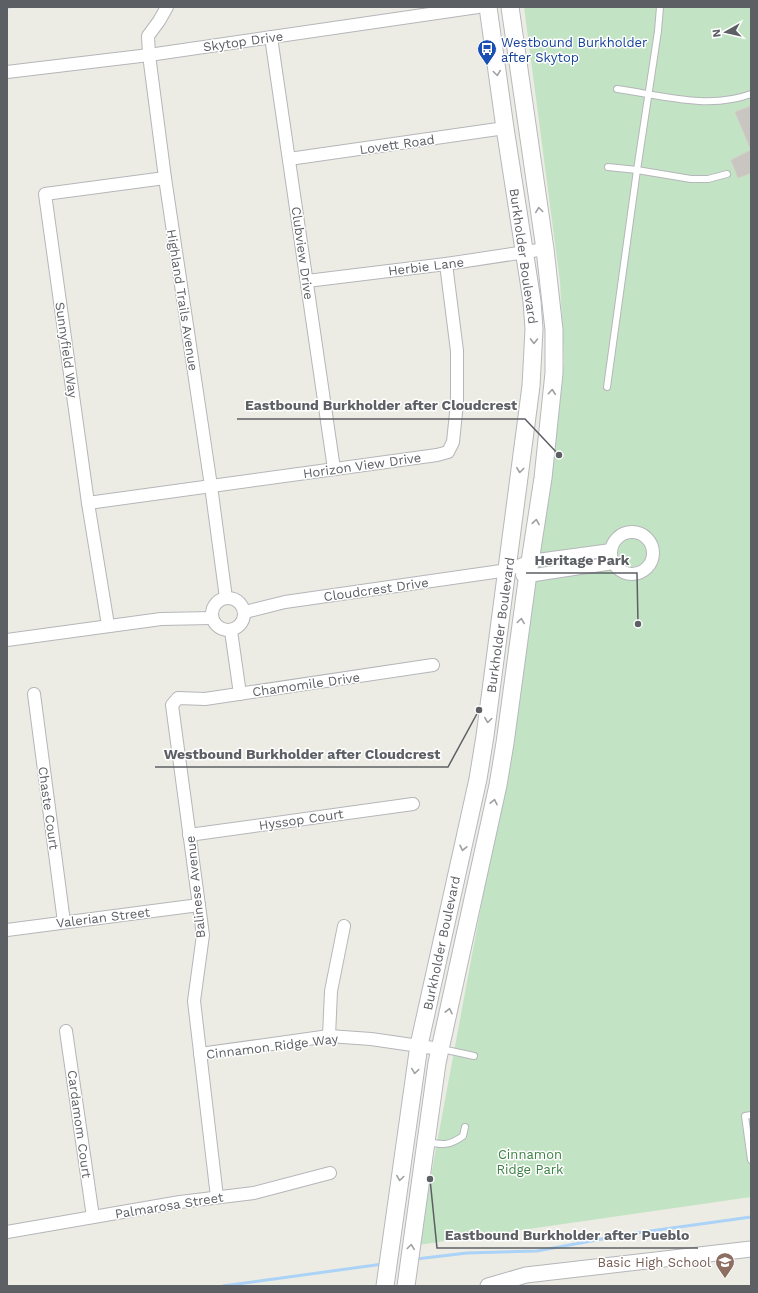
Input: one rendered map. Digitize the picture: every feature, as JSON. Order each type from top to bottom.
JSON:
[{"type":"main road","name":"Burkholder Boulevard","points":[[385,1286],[419,1045],[478,779],[486,729],[508,570],[530,394],[533,358],[534,329],[532,302],[488,7]]},
{"type":"main road","name":"Burkholder Boulevard","points":[[406,1286],[440,1049],[498,785],[505,743],[543,478],[554,373],[554,330],[545,249],[510,7]]},
{"type":"street","name":"Highland Trails Avenue","points":[[167,7],[148,36],[149,55],[165,178],[211,486],[226,598]]},
{"type":"street","name":"Skytop Drive","points":[[7,72],[149,55],[478,7]]},
{"type":"street","name":"Clubview Drive","points":[[271,37],[334,469]]},
{"type":"street","name":"Lovett Road","points":[[289,159],[505,128]]},
{"type":"street","name":"Sunnyfield Way","points":[[108,625],[88,502],[45,194],[165,178]]},
{"type":"street","name":"Herbie Lane","points":[[307,281],[446,264],[545,249]]},
{"type":"street","name":"Horizon View Drive","points":[[88,502],[437,455],[448,452],[453,442],[457,402],[457,351],[446,264]]},
{"type":"street","points":[[633,532],[644,536],[651,546],[652,552],[650,564],[636,574],[623,572],[613,563],[611,550],[613,544],[621,535],[633,532]]},
{"type":"street","name":"Cloudcrest Drive","points":[[529,569],[611,550]]},
{"type":"street","name":"Cloudcrest Drive","points":[[245,612],[285,602],[508,570],[613,563]]},
{"type":"street","points":[[226,598],[232,598],[238,601],[243,606],[245,612],[242,624],[232,631],[223,630],[216,625],[212,618],[212,611],[215,605],[220,600],[226,598]]},
{"type":"street","points":[[7,640],[108,625],[161,619],[212,618]]},
{"type":"street","points":[[232,631],[240,694]]},
{"type":"street","name":"Chamomile Drive","points":[[178,698],[205,699],[434,666]]},
{"type":"street","name":"Chaste Court","points":[[34,694],[64,922]]},
{"type":"street","name":"Balinese Avenue","points":[[178,698],[172,705],[203,935],[194,1002],[217,1197]]},
{"type":"street","name":"Hyssop Court","points":[[189,834],[413,804]]},
{"type":"street","name":"Valerian Street","points":[[7,930],[199,905]]},
{"type":"street","points":[[330,1036],[332,991],[344,926]]},
{"type":"street","name":"Cardamom Court","points":[[66,1031],[93,1217]]},
{"type":"street","name":"Cinnamon Ridge Way","points":[[200,1054],[330,1036],[371,1038],[440,1049]]},
{"type":"street","name":"Palmarosa Street","points":[[7,1232],[180,1202],[254,1193],[330,1173]]},
{"type":"street","points":[[488,1286],[526,1275],[751,1249]]},
{"type":"lane","points":[[607,387],[660,7]]},
{"type":"lane","points":[[617,89],[692,101],[718,101],[743,97],[751,94]]},
{"type":"lane","points":[[608,167],[691,179],[708,179],[727,174]]},
{"type":"lane","points":[[440,1049],[474,1056]]},
{"type":"lane","points":[[751,1115],[745,1116],[751,1160]]},
{"type":"lane","points":[[426,1142],[445,1145],[455,1142],[463,1136],[465,1127]]},
{"type":"green space","name":"Cinnamon Ridge Park","points":[[524,7],[751,7],[751,1197],[418,1245],[485,885],[564,362],[560,282]]},
{"type":"building","points":[[751,106],[751,150],[735,112]]},
{"type":"building","points":[[751,150],[751,173],[738,178],[731,160]]},
{"type":"waterway","points":[[416,1259],[467,1253],[537,1251],[629,1234],[751,1217]]},
{"type":"waterway","points":[[223,1286],[383,1264]]},
{"type":"place","name":"Westbound Burkholder after Skytop","points":[[487,66]]},
{"type":"place","name":"Eastbound Burkholder after Cloudcrest","points":[[559,455]]},
{"type":"place","name":"Heritage Park","points":[[638,624]]},
{"type":"place","name":"Westbound Burkholder after Cloudcrest","points":[[479,710]]},
{"type":"place","name":"Eastbound Burkholder after Pueblo","points":[[430,1179]]},
{"type":"place","name":"Basic High School","points":[[725,1279]]}]
